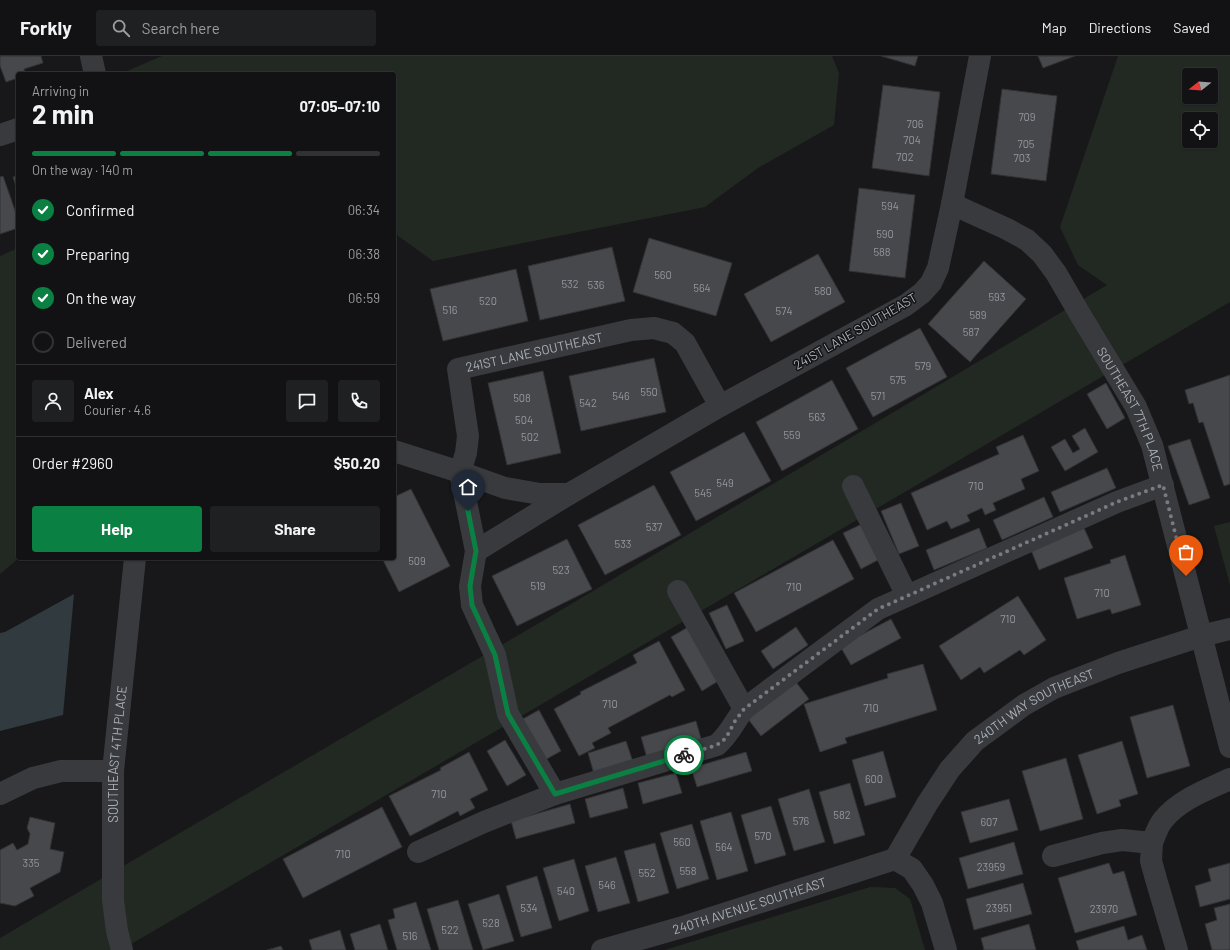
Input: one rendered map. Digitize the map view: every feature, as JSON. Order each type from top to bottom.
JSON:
[{"type":"street","points":[[91,56],[95,72]]},
{"type":"street","name":"241ST LANE SOUTHEAST","points":[[476,551],[569,494],[720,406],[906,305],[922,293],[931,283],[938,268],[952,204],[980,56]]},
{"type":"street","points":[[0,135],[16,130]]},
{"type":"street","name":"SOUTHEAST 7TH PLACE","points":[[952,204],[1007,229],[1027,240],[1042,254],[1056,273],[1136,407],[1152,445],[1230,747]]},
{"type":"street","name":"241ST LANE SOUTHEAST","points":[[555,794],[508,714],[495,655],[472,605],[470,586],[476,551],[460,472],[466,453],[468,436],[458,369],[631,330],[654,328],[673,333],[685,343],[720,406]]},
{"type":"street","points":[[396,452],[505,488],[540,494],[569,494]]},
{"type":"street","points":[[418,852],[484,822],[555,794],[717,745],[726,738],[735,721],[744,709],[878,609],[1117,502],[1163,485]]},
{"type":"street","points":[[853,486],[906,596]]},
{"type":"street","name":"SOUTHEAST 4TH PLACE","points":[[122,950],[117,931],[113,900],[114,771],[135,560]]},
{"type":"street","points":[[678,591],[744,709]]},
{"type":"street","name":"240TH WAY SOUTHEAST","points":[[895,859],[927,804],[950,770],[975,741],[1024,704],[1054,688],[1118,663],[1201,636],[1230,629]]},
{"type":"street","points":[[0,794],[33,778],[61,771],[114,771]]},
{"type":"street","points":[[1177,950],[1151,860],[1152,843],[1162,821],[1175,807],[1197,794],[1230,779]]},
{"type":"street","points":[[1053,856],[1102,843],[1122,840],[1152,843]]},
{"type":"street","points":[[895,859],[912,869],[923,885],[932,903],[946,950]]},
{"type":"street","name":"240TH AVENUE SOUTHEAST","points":[[602,950],[686,926],[895,859]]},
{"type":"shaded area","points":[[162,56],[832,56],[839,73],[834,125],[758,168],[705,207],[433,261],[396,234],[396,72],[125,72]]},
{"type":"shaded area","points":[[1118,56],[1230,56],[1230,302],[121,950],[0,950],[0,938],[551,616],[1107,285],[1078,265],[1060,227]]},
{"type":"shaded area","points":[[16,249],[17,560],[0,574],[0,256]]},
{"type":"shaded area","points":[[1230,522],[1230,585],[1214,526]]},
{"type":"shaded area","points":[[74,594],[63,715],[0,731],[0,633],[5,632]]},
{"type":"shaded area","points":[[870,887],[895,888],[910,899],[925,950],[665,950]]},
{"type":"building","points":[[0,56],[41,56],[43,63],[24,69],[25,72],[16,72],[16,79],[6,82],[0,66]]},
{"type":"building","points":[[881,56],[918,56],[915,66]]},
{"type":"building","points":[[1038,56],[1075,56],[1043,68]]},
{"type":"building","points":[[883,85],[940,92],[929,176],[872,168]]},
{"type":"building","points":[[1002,89],[1057,96],[1046,181],[991,174]]},
{"type":"building","points":[[3,176],[16,213],[16,229],[0,234],[0,177]]},
{"type":"building","points":[[16,176],[16,187],[13,177]]},
{"type":"building","points":[[859,188],[915,195],[905,278],[849,271]]},
{"type":"building","points":[[649,238],[732,263],[716,316],[633,292]]},
{"type":"building","points":[[612,247],[625,301],[540,320],[528,266]]},
{"type":"building","points":[[818,254],[845,302],[771,342],[744,294]]},
{"type":"building","points":[[984,261],[1026,299],[970,362],[928,324]]},
{"type":"building","points":[[516,269],[528,321],[443,341],[430,289]]},
{"type":"building","points":[[920,328],[947,377],[873,417],[846,368]]},
{"type":"building","points":[[654,358],[666,412],[581,431],[569,376]]},
{"type":"building","points":[[543,371],[561,453],[507,465],[488,383]]},
{"type":"building","points":[[1230,375],[1230,484],[1224,486],[1203,422],[1199,423],[1193,403],[1189,404],[1185,390]]},
{"type":"building","points":[[832,380],[858,429],[782,471],[756,422]]},
{"type":"building","points":[[1106,383],[1125,418],[1107,429],[1087,394]]},
{"type":"building","points":[[1085,428],[1098,452],[1065,471],[1051,447],[1065,439],[1073,453],[1080,449],[1072,436]]},
{"type":"building","points":[[744,432],[771,481],[696,521],[670,472]]},
{"type":"building","points":[[1023,435],[1039,471],[1021,479],[1025,489],[993,503],[996,510],[985,515],[982,508],[967,515],[970,521],[951,529],[947,521],[927,530],[911,493],[999,454],[996,447]]},
{"type":"building","points":[[1190,439],[1210,498],[1189,505],[1168,446]]},
{"type":"building","points":[[1107,468],[1116,488],[1060,512],[1051,492]]},
{"type":"building","points":[[654,485],[681,535],[605,575],[578,525]]},
{"type":"building","points":[[411,489],[450,566],[399,592],[383,560],[396,560],[396,496]]},
{"type":"building","points":[[1044,497],[1053,517],[1002,540],[993,520]]},
{"type":"building","points":[[901,503],[919,546],[899,554],[881,511]]},
{"type":"building","points":[[862,524],[880,559],[861,569],[843,533]]},
{"type":"building","points":[[979,528],[987,548],[934,570],[926,550]]},
{"type":"building","points":[[1084,528],[1093,548],[1039,570],[1031,550]]},
{"type":"building","points":[[567,539],[592,589],[517,626],[492,576]]},
{"type":"building","points":[[833,540],[854,579],[756,632],[734,593]]},
{"type":"building","points":[[1125,555],[1141,605],[1112,614],[1110,609],[1077,619],[1064,578],[1111,563],[1110,560]]},
{"type":"building","points":[[1018,596],[1046,640],[1024,655],[1020,650],[984,673],[980,667],[961,680],[939,646]]},
{"type":"building","points":[[727,605],[744,641],[726,649],[709,613]]},
{"type":"building","points":[[891,619],[901,638],[851,665],[840,646]]},
{"type":"building","points":[[690,626],[720,680],[702,691],[671,637]]},
{"type":"building","points":[[796,627],[808,645],[773,669],[761,651]]},
{"type":"building","points":[[659,641],[685,690],[672,697],[670,695],[608,728],[611,733],[592,743],[595,748],[579,756],[554,709],[581,694],[580,692],[637,663],[633,655]]},
{"type":"building","points":[[923,664],[937,710],[845,738],[847,743],[820,752],[804,704],[888,678],[887,674]]},
{"type":"building","points":[[796,682],[809,699],[761,736],[748,719]]},
{"type":"building","points":[[1173,705],[1190,766],[1147,778],[1130,717]]},
{"type":"building","points":[[539,710],[561,751],[543,761],[521,720]]},
{"type":"building","points":[[696,721],[702,742],[647,758],[641,737]]},
{"type":"building","points":[[505,740],[526,775],[507,786],[487,751]]},
{"type":"building","points":[[626,741],[633,762],[594,774],[588,753]]},
{"type":"building","points":[[1122,741],[1138,794],[1119,800],[1121,806],[1097,814],[1078,755]]},
{"type":"building","points":[[883,751],[896,797],[865,806],[852,760]]},
{"type":"building","points":[[469,752],[488,790],[470,799],[475,808],[460,816],[458,811],[410,836],[389,796],[441,770],[440,768]]},
{"type":"building","points":[[746,752],[752,771],[697,787],[691,768]]},
{"type":"building","points":[[1066,758],[1083,819],[1040,831],[1022,771]]},
{"type":"building","points":[[676,773],[682,793],[643,804],[638,783]]},
{"type":"building","points":[[850,783],[865,835],[834,844],[819,792]]},
{"type":"building","points":[[623,788],[628,808],[590,818],[585,799]]},
{"type":"building","points":[[809,789],[825,842],[794,851],[778,799]]},
{"type":"building","points":[[1009,799],[1018,830],[970,843],[961,812]]},
{"type":"building","points":[[570,804],[575,823],[516,839],[511,821]]},
{"type":"building","points":[[771,806],[786,855],[755,864],[741,815]]},
{"type":"building","points":[[382,807],[402,847],[303,898],[283,859]]},
{"type":"building","points":[[731,812],[748,871],[717,880],[700,821]]},
{"type":"building","points":[[30,817],[55,823],[50,849],[64,852],[60,872],[30,888],[34,896],[15,906],[0,903],[0,850],[13,843],[17,850],[28,844],[30,834],[27,828]]},
{"type":"building","points":[[692,824],[709,879],[677,889],[660,833]]},
{"type":"building","points":[[1014,842],[1023,874],[968,889],[959,858]]},
{"type":"building","points":[[655,843],[669,893],[638,902],[624,851]]},
{"type":"building","points":[[616,857],[630,903],[598,912],[585,866]]},
{"type":"building","points":[[574,859],[589,911],[559,921],[543,868]]},
{"type":"building","points":[[1109,863],[1113,874],[1124,871],[1137,915],[1075,933],[1058,878]]},
{"type":"building","points":[[1230,863],[1230,899],[1200,907],[1195,886],[1211,881],[1208,869]]},
{"type":"building","points":[[537,876],[552,928],[521,937],[506,886]]},
{"type":"building","points":[[1023,883],[1032,914],[974,930],[966,899]]},
{"type":"building","points":[[499,894],[514,941],[483,950],[468,904]]},
{"type":"building","points":[[458,900],[473,950],[439,950],[427,909]]},
{"type":"building","points":[[416,902],[431,950],[397,950],[388,920],[395,918],[393,909]]},
{"type":"building","points":[[1230,904],[1230,950],[1212,950],[1205,924],[1217,920],[1214,908]]},
{"type":"building","points":[[380,924],[388,950],[355,950],[350,934]]},
{"type":"building","points":[[1029,924],[1036,950],[984,950],[981,938]]},
{"type":"building","points":[[1124,926],[1128,940],[1142,935],[1147,950],[1079,950],[1076,941]]},
{"type":"building","points":[[340,930],[346,950],[312,950],[309,940]]},
{"type":"building","points":[[281,946],[283,950],[267,950]]},
{"type":"way so far","points":[[684,755],[717,745],[726,738],[735,721],[744,709],[878,609],[1117,502],[1163,485],[1186,576]]},
{"type":"route","points":[[468,511],[476,551],[470,586],[472,605],[495,655],[508,714],[555,794],[684,755]]}]
